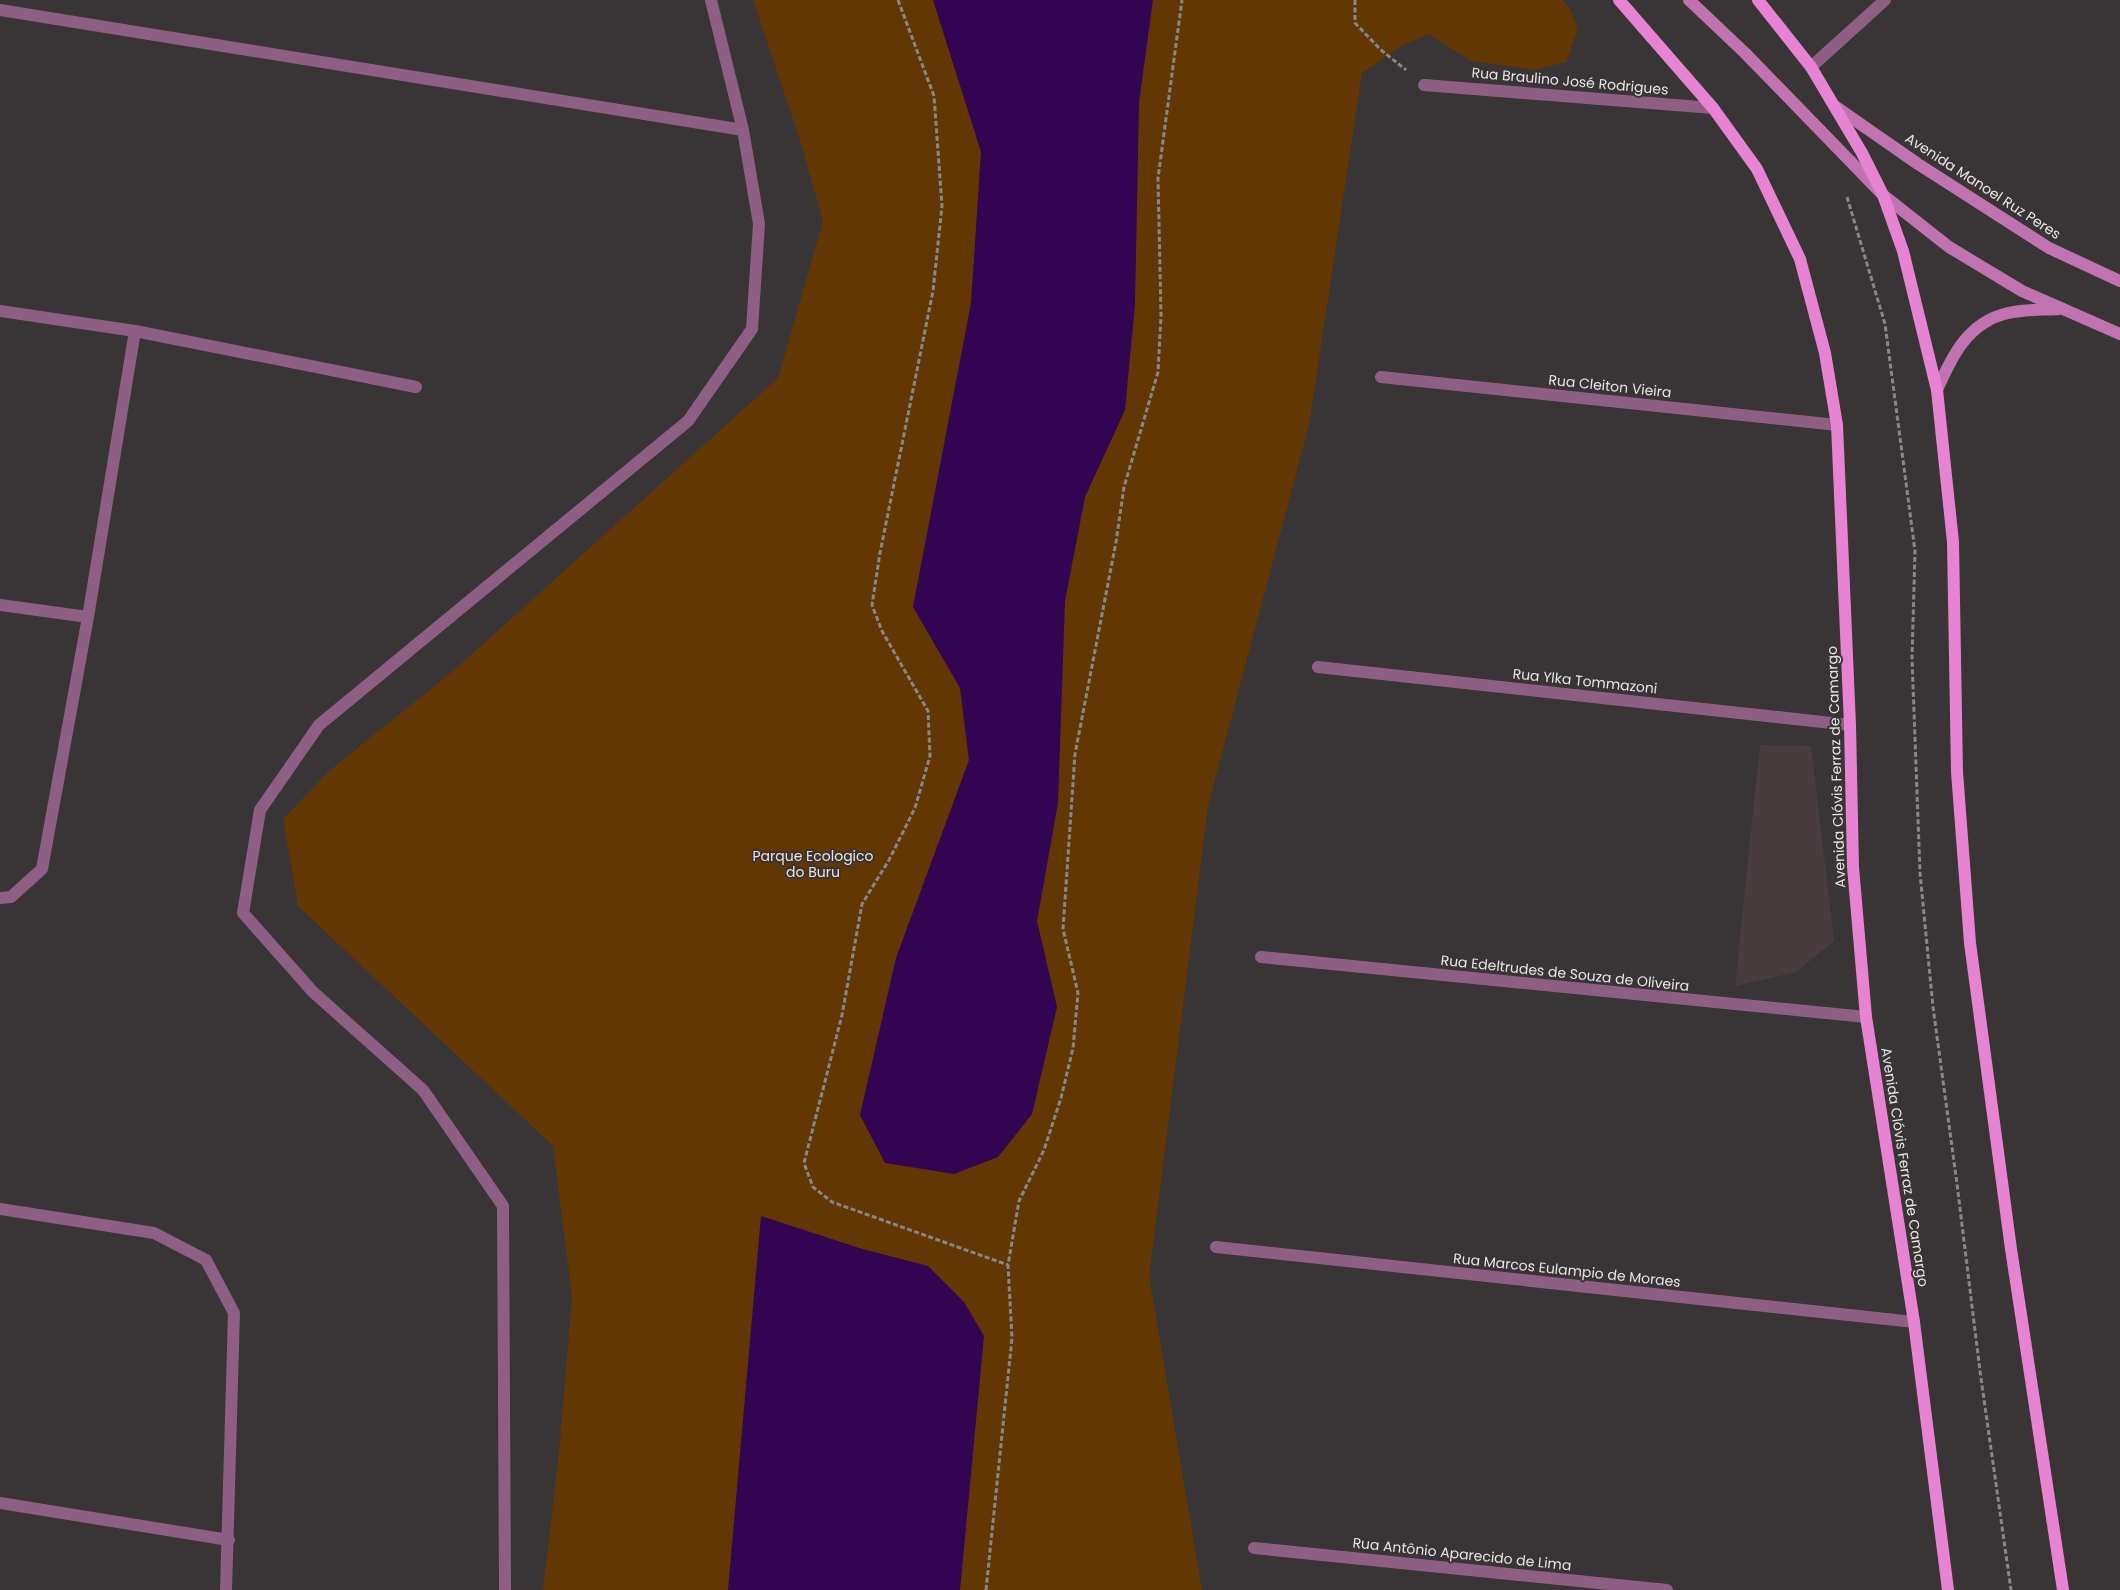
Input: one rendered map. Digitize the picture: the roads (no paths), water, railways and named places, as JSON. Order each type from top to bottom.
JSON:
[{"type":"main road","name":"Avenida Clóvis Ferraz de Camargo","points":[[1619,0],[1713,108],[1757,169],[1800,259],[1825,353],[1837,426],[1850,725],[1853,867],[1866,1017],[1914,1322],[1948,1590]]},
{"type":"main road","points":[[1689,0],[1745,53],[1883,195],[1949,246],[1982,268],[2059,309],[2120,334]]},
{"type":"main road","points":[[1758,0],[1811,67],[1836,107],[1883,195],[1903,250],[1937,390],[1953,542],[1957,772],[1970,943],[2012,1259],[2063,1590]]},
{"type":"main road","name":"Avenida Manoel Ruz Peres","points":[[1836,107],[1918,164],[2049,248],[2120,280]]},
{"type":"main road","points":[[1937,390],[1954,352],[1968,335],[1988,320],[2008,313],[2059,309]]},
{"type":"street","points":[[505,1590],[503,1206],[423,1090],[313,992],[243,913],[244,904],[260,810],[320,725],[688,421],[752,329],[759,224],[743,130],[711,0]]},
{"type":"street","points":[[1811,67],[1885,0]]},
{"type":"street","points":[[0,10],[743,130]]},
{"type":"street","name":"Rua Braulino José Rodrigues","points":[[1424,84],[1713,108]]},
{"type":"street","points":[[0,311],[135,331],[416,387]]},
{"type":"street","points":[[0,898],[11,896],[42,868],[88,617],[135,331]]},
{"type":"street","name":"Rua Cleiton Vieira","points":[[1381,377],[1837,426]]},
{"type":"street","points":[[0,605],[88,617]]},
{"type":"street","name":"Rua Ylka Tommazoni","points":[[1318,666],[1850,725]]},
{"type":"street","name":"Rua Edeltrudes de Souza de Oliveira","points":[[1261,958],[1866,1017]]},
{"type":"street","points":[[0,1209],[154,1234],[206,1260],[234,1314],[229,1540],[226,1590]]},
{"type":"street","name":"Rua Marcos Eulampio de Moraes","points":[[1216,1247],[1914,1322]]},
{"type":"street","points":[[0,1503],[229,1540]]},
{"type":"street","name":"Rua Antônio Aparecido de Lima","points":[[1254,1548],[1668,1590]]},
{"type":"park label","name":"Parque Ecologico do Buru","points":[[813,864]]}]
